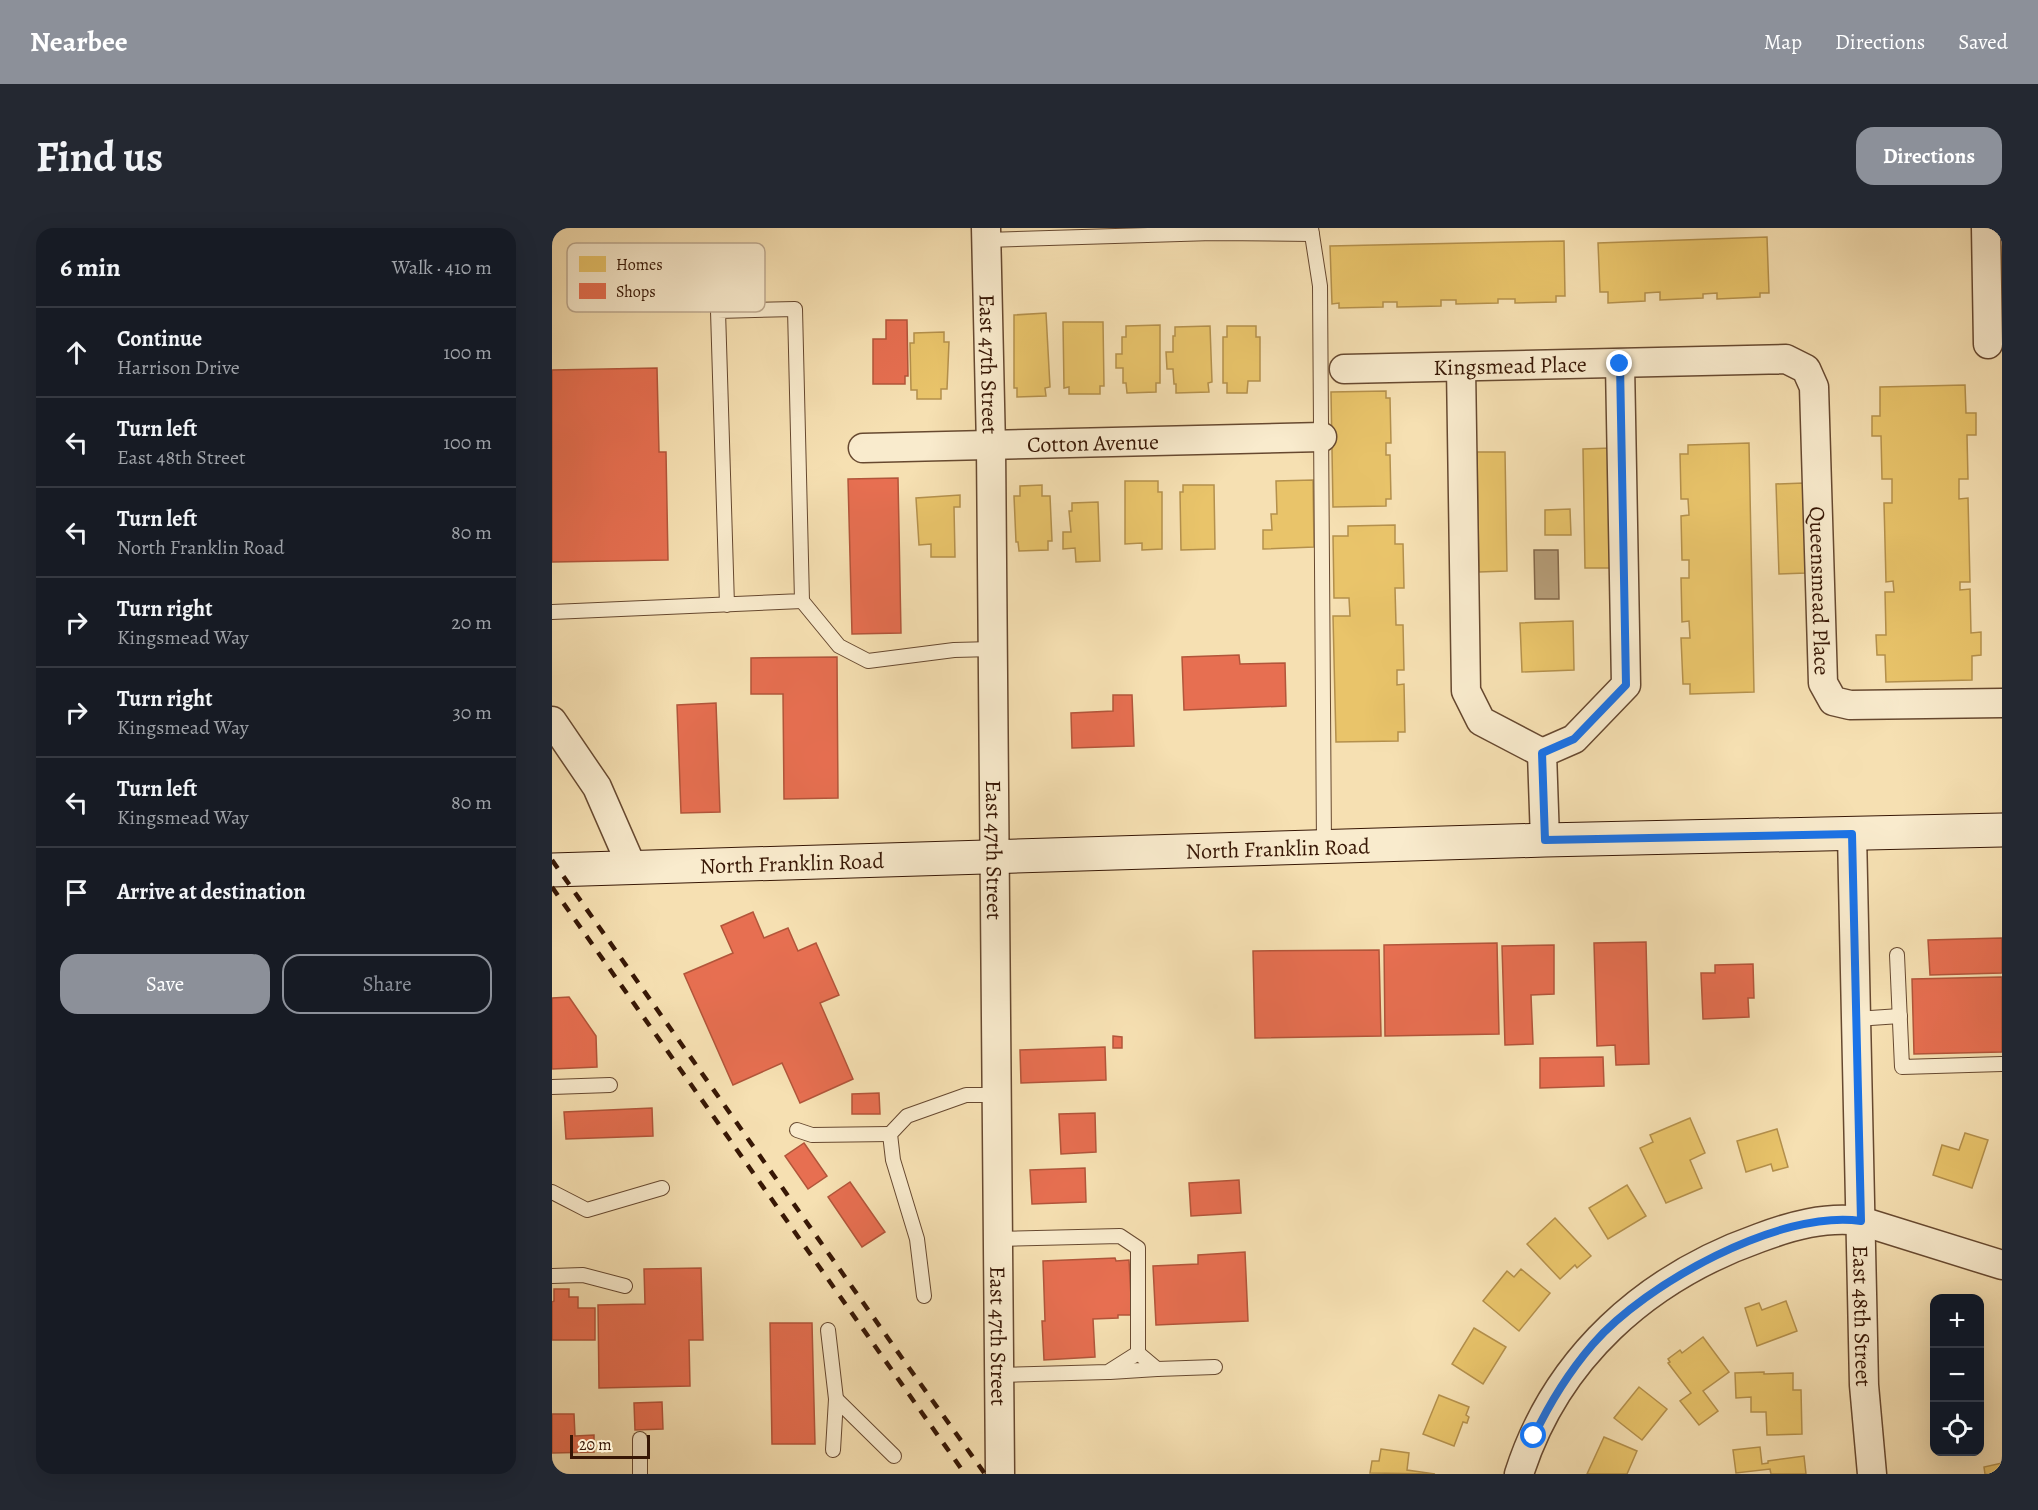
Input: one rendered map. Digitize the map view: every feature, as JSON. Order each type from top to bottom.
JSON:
[{"type":"main road","name":"North Franklin Road","points":[[552,870],[1545,840],[2002,830]]},
{"type":"street","points":[[1986,228],[1988,344]]},
{"type":"street","name":"East 47th Street","points":[[986,234],[991,447],[1000,1474]]},
{"type":"street","name":"Kingsmead Place","points":[[1344,369],[1786,359]]},
{"type":"street","name":"Queensmead Place","points":[[1786,359],[1806,369],[1814,387],[1823,683],[1833,701],[1850,705],[2002,703]]},
{"type":"street","points":[[1542,753],[1574,739],[1626,685],[1620,364]]},
{"type":"street","points":[[1461,367],[1466,691],[1481,721],[1542,753]]},
{"type":"street","name":"Cotton Avenue","points":[[863,448],[991,447],[1322,437]]},
{"type":"street","points":[[552,721],[597,787],[632,867]]},
{"type":"street","points":[[1542,753],[1545,840]]},
{"type":"street","name":"East 48th Street","points":[[1852,834],[1864,1385],[1872,1474]]},
{"type":"street","points":[[1519,1474],[1534,1436],[1563,1381],[1595,1342],[1613,1324],[1653,1293],[1705,1260],[1727,1250],[1773,1233],[1843,1219],[1861,1221],[2002,1265]]},
{"type":"lane","points":[[986,234],[1312,231],[1320,286],[1324,848]]},
{"type":"lane","points":[[765,309],[795,309],[802,601],[839,646],[868,661],[954,650],[993,649]]},
{"type":"lane","points":[[718,312],[727,605]]},
{"type":"lane","points":[[552,612],[802,601]]},
{"type":"lane","points":[[1897,955],[1902,1067],[2002,1064]]},
{"type":"lane","points":[[1856,1018],[1900,1016]]},
{"type":"lane","points":[[552,1087],[610,1085]]},
{"type":"lane","points":[[797,1130],[812,1135],[890,1134],[907,1116],[966,1095],[996,1095]]},
{"type":"lane","points":[[890,1134],[893,1160],[917,1239],[924,1296]]},
{"type":"lane","points":[[552,1192],[587,1210],[662,1188]]},
{"type":"lane","points":[[998,1239],[1120,1236],[1138,1248],[1138,1353],[1157,1369]]},
{"type":"lane","points":[[552,1276],[584,1275],[625,1286]]},
{"type":"lane","points":[[828,1330],[836,1399],[833,1450]]},
{"type":"lane","points":[[1108,1372],[1138,1353]]},
{"type":"lane","points":[[999,1375],[1215,1367]]},
{"type":"lane","points":[[836,1399],[894,1456]]},
{"type":"lane","points":[[640,1439],[640,1474]]},
{"type":"shaded area","points":[[1534,550],[1558,550],[1559,599],[1535,599]]},
{"type":"building: Homes","points":[[1767,237],[1769,293],[1760,293],[1760,297],[1717,299],[1717,293],[1703,294],[1703,298],[1660,300],[1660,292],[1645,293],[1645,301],[1608,303],[1608,292],[1600,292],[1598,243]]},
{"type":"building: Homes","points":[[1564,241],[1565,296],[1556,296],[1556,302],[1515,303],[1515,299],[1498,299],[1498,303],[1456,304],[1456,300],[1441,300],[1441,306],[1397,307],[1397,302],[1383,302],[1383,307],[1339,308],[1339,303],[1332,304],[1330,246]]},
{"type":"building: Homes","points":[[1046,313],[1050,387],[1045,388],[1046,396],[1017,397],[1017,388],[1014,388],[1014,315]]},
{"type":"building: Homes","points":[[1063,322],[1103,322],[1104,386],[1100,386],[1100,394],[1069,394],[1069,387],[1064,388]]},
{"type":"building: Homes","points":[[1160,325],[1160,383],[1156,383],[1156,392],[1127,393],[1126,383],[1123,383],[1123,368],[1116,368],[1116,354],[1122,354],[1122,337],[1126,337],[1126,326]]},
{"type":"building: Homes","points":[[1210,326],[1212,382],[1208,383],[1209,392],[1176,393],[1173,369],[1167,369],[1166,352],[1173,352],[1175,327]]},
{"type":"building: Homes","points":[[1227,326],[1256,326],[1256,337],[1260,337],[1260,381],[1248,381],[1247,393],[1227,393],[1227,383],[1223,383],[1223,337],[1227,337]]},
{"type":"building: Homes","points":[[944,332],[944,342],[949,342],[947,389],[941,389],[941,399],[917,399],[917,390],[911,390],[910,343],[914,343],[914,333]]},
{"type":"building: Homes","points":[[1965,385],[1966,413],[1976,413],[1976,435],[1967,435],[1968,479],[1959,479],[1959,499],[1968,498],[1970,582],[1960,582],[1960,590],[1970,589],[1971,633],[1981,632],[1981,655],[1972,656],[1972,680],[1886,682],[1885,655],[1877,655],[1876,635],[1886,635],[1885,592],[1894,592],[1893,581],[1886,582],[1884,503],[1892,503],[1892,479],[1882,479],[1881,436],[1872,436],[1872,416],[1880,416],[1880,387]]},
{"type":"building: Homes","points":[[1386,391],[1386,398],[1390,398],[1391,443],[1386,443],[1386,455],[1390,455],[1391,499],[1386,499],[1386,506],[1333,507],[1331,392]]},
{"type":"building: Homes","points":[[1749,443],[1754,692],[1690,694],[1690,684],[1683,684],[1681,638],[1690,638],[1689,621],[1682,622],[1681,578],[1689,578],[1689,560],[1682,560],[1681,516],[1689,515],[1688,499],[1681,499],[1680,454],[1688,454],[1688,445]]},
{"type":"building: Homes","points":[[1611,448],[1613,568],[1585,568],[1583,449]]},
{"type":"building: Homes","points":[[1477,452],[1505,452],[1507,571],[1479,572]]},
{"type":"building: Homes","points":[[1313,480],[1314,547],[1263,549],[1263,530],[1272,530],[1271,514],[1277,514],[1276,481]]},
{"type":"building: Homes","points":[[1125,481],[1158,481],[1158,492],[1162,492],[1162,549],[1142,550],[1142,543],[1125,544]]},
{"type":"building: Homes","points":[[1804,483],[1806,573],[1779,574],[1776,484]]},
{"type":"building: Homes","points":[[1042,485],[1042,496],[1050,496],[1052,541],[1048,541],[1048,550],[1019,551],[1018,542],[1016,542],[1014,496],[1020,496],[1020,486]]},
{"type":"building: Homes","points":[[1183,485],[1214,485],[1215,549],[1181,550],[1180,492],[1183,492]]},
{"type":"building: Homes","points":[[960,495],[960,507],[954,507],[955,557],[931,557],[931,544],[919,545],[916,498]]},
{"type":"building: Homes","points":[[1098,502],[1100,561],[1076,562],[1075,548],[1063,549],[1063,532],[1071,532],[1069,511],[1072,511],[1072,503]]},
{"type":"building: Homes","points":[[1570,509],[1571,535],[1545,535],[1545,510]]},
{"type":"building: Homes","points":[[1395,525],[1395,544],[1403,544],[1404,588],[1395,588],[1396,625],[1403,625],[1404,670],[1397,670],[1397,685],[1404,684],[1405,732],[1398,732],[1398,741],[1336,742],[1333,616],[1350,616],[1349,598],[1334,598],[1333,536],[1348,536],[1348,526]]},
{"type":"building: Homes","points":[[1573,621],[1574,670],[1522,672],[1520,623]]},
{"type":"building: Homes","points":[[1690,1118],[1705,1153],[1690,1160],[1702,1188],[1666,1203],[1640,1148],[1653,1142],[1650,1135]]},
{"type":"building: Homes","points":[[1777,1129],[1788,1167],[1773,1171],[1771,1164],[1746,1172],[1737,1141]]},
{"type":"building: Homes","points":[[1965,1133],[1988,1140],[1972,1188],[1933,1175],[1942,1145],[1959,1150]]},
{"type":"building: Homes","points":[[1627,1185],[1646,1216],[1608,1239],[1589,1208]]},
{"type":"building: Homes","points":[[1555,1218],[1591,1256],[1577,1268],[1575,1265],[1560,1279],[1527,1244]]},
{"type":"building: Homes","points":[[1521,1269],[1550,1293],[1519,1331],[1483,1301],[1507,1271],[1514,1277]]},
{"type":"building: Homes","points":[[1786,1301],[1797,1331],[1757,1346],[1745,1308],[1759,1303],[1762,1310]]},
{"type":"building: Homes","points":[[1474,1328],[1506,1347],[1483,1384],[1452,1364]]},
{"type":"building: Homes","points":[[1703,1337],[1729,1372],[1703,1391],[1718,1411],[1699,1425],[1680,1401],[1691,1393],[1668,1363],[1670,1362],[1668,1359],[1680,1350],[1682,1353]]},
{"type":"building: Homes","points":[[1764,1372],[1764,1374],[1793,1373],[1793,1390],[1801,1390],[1802,1434],[1767,1435],[1766,1412],[1751,1412],[1751,1397],[1736,1398],[1735,1373]]},
{"type":"building: Homes","points":[[1639,1387],[1667,1409],[1642,1440],[1614,1418]]},
{"type":"building: Homes","points":[[1439,1395],[1469,1407],[1466,1415],[1469,1417],[1467,1423],[1463,1422],[1454,1446],[1423,1434]]},
{"type":"building: Homes","points":[[1604,1437],[1637,1451],[1627,1474],[1587,1474]]},
{"type":"building: Homes","points":[[1760,1447],[1762,1464],[1768,1461],[1804,1456],[1806,1474],[1771,1474],[1770,1469],[1736,1473],[1733,1450]]},
{"type":"building: Homes","points":[[1381,1449],[1409,1453],[1407,1470],[1435,1474],[1370,1473],[1372,1461],[1379,1461]]},
{"type":"building: Homes","points":[[2002,1463],[2002,1474],[1985,1474],[1984,1467]]},
{"type":"building: Shops","points":[[886,320],[907,320],[908,376],[905,376],[905,384],[873,384],[873,339],[886,339]]},
{"type":"building: Shops","points":[[657,368],[659,452],[666,452],[668,560],[552,562],[552,370]]},
{"type":"building: Shops","points":[[898,478],[901,633],[852,634],[848,479]]},
{"type":"building: Shops","points":[[1239,655],[1240,664],[1285,663],[1286,706],[1184,710],[1182,657]]},
{"type":"building: Shops","points":[[837,657],[838,798],[784,799],[783,694],[751,694],[751,658]]},
{"type":"building: Shops","points":[[1113,695],[1132,695],[1134,746],[1072,748],[1071,713],[1113,711]]},
{"type":"building: Shops","points":[[716,703],[720,812],[681,813],[677,705]]},
{"type":"building: Shops","points":[[753,912],[764,938],[788,928],[798,951],[816,943],[839,995],[820,1003],[853,1079],[800,1103],[782,1063],[733,1085],[684,974],[733,953],[721,926]]},
{"type":"building: Shops","points":[[2002,938],[2002,973],[1930,975],[1928,940]]},
{"type":"building: Shops","points":[[1646,942],[1649,1064],[1616,1065],[1615,1045],[1597,1046],[1594,943]]},
{"type":"building: Shops","points":[[1497,943],[1499,1034],[1385,1036],[1384,945]]},
{"type":"building: Shops","points":[[1554,945],[1554,994],[1531,995],[1533,1044],[1505,1045],[1502,946]]},
{"type":"building: Shops","points":[[1379,950],[1381,1036],[1255,1038],[1253,951]]},
{"type":"building: Shops","points":[[1753,964],[1754,998],[1748,998],[1749,1017],[1703,1019],[1701,973],[1715,973],[1715,965]]},
{"type":"building: Shops","points":[[2002,977],[2002,1052],[1914,1054],[1912,979]]},
{"type":"building: Shops","points":[[569,997],[596,1036],[597,1067],[552,1069],[552,998]]},
{"type":"building: Shops","points":[[1113,1036],[1122,1037],[1122,1048],[1113,1048]]},
{"type":"building: Shops","points":[[1105,1047],[1106,1080],[1021,1083],[1020,1050]]},
{"type":"building: Shops","points":[[1603,1057],[1604,1086],[1540,1088],[1540,1058]]},
{"type":"building: Shops","points":[[879,1093],[880,1114],[852,1114],[852,1094]]},
{"type":"building: Shops","points":[[652,1108],[653,1136],[566,1139],[564,1112]]},
{"type":"building: Shops","points":[[1095,1113],[1096,1152],[1061,1154],[1059,1114]]},
{"type":"building: Shops","points":[[804,1143],[827,1176],[808,1189],[785,1156]]},
{"type":"building: Shops","points":[[1085,1168],[1086,1202],[1032,1204],[1030,1170]]},
{"type":"building: Shops","points":[[1239,1180],[1241,1213],[1191,1216],[1189,1183]]},
{"type":"building: Shops","points":[[850,1182],[885,1232],[862,1247],[828,1197]]},
{"type":"building: Shops","points":[[1245,1252],[1248,1321],[1156,1325],[1153,1266],[1198,1264],[1198,1255]]},
{"type":"building: Shops","points":[[1115,1258],[1116,1261],[1129,1260],[1132,1315],[1093,1319],[1095,1357],[1044,1360],[1043,1261]]},
{"type":"building: Shops","points":[[701,1268],[703,1340],[689,1340],[690,1386],[599,1388],[598,1305],[645,1304],[644,1269]]},
{"type":"building: Shops","points":[[554,1289],[569,1289],[569,1297],[578,1297],[578,1308],[595,1308],[595,1340],[552,1340]]},
{"type":"building: Shops","points":[[770,1323],[812,1323],[815,1444],[772,1444]]},
{"type":"building: Shops","points":[[662,1402],[663,1429],[635,1430],[634,1403]]},
{"type":"building: Shops","points":[[552,1414],[574,1414],[575,1436],[594,1435],[594,1452],[552,1453]]},
{"type":"railway","points":[[552,860],[985,1474]]},
{"type":"railway","points":[[552,887],[965,1474]]},
{"type":"route","points":[[1534,1436],[1563,1381],[1595,1342],[1613,1324],[1683,1272],[1727,1250],[1797,1226],[1829,1220],[1861,1221],[1852,834],[1545,840],[1542,753],[1574,739],[1626,685],[1620,364]]}]
